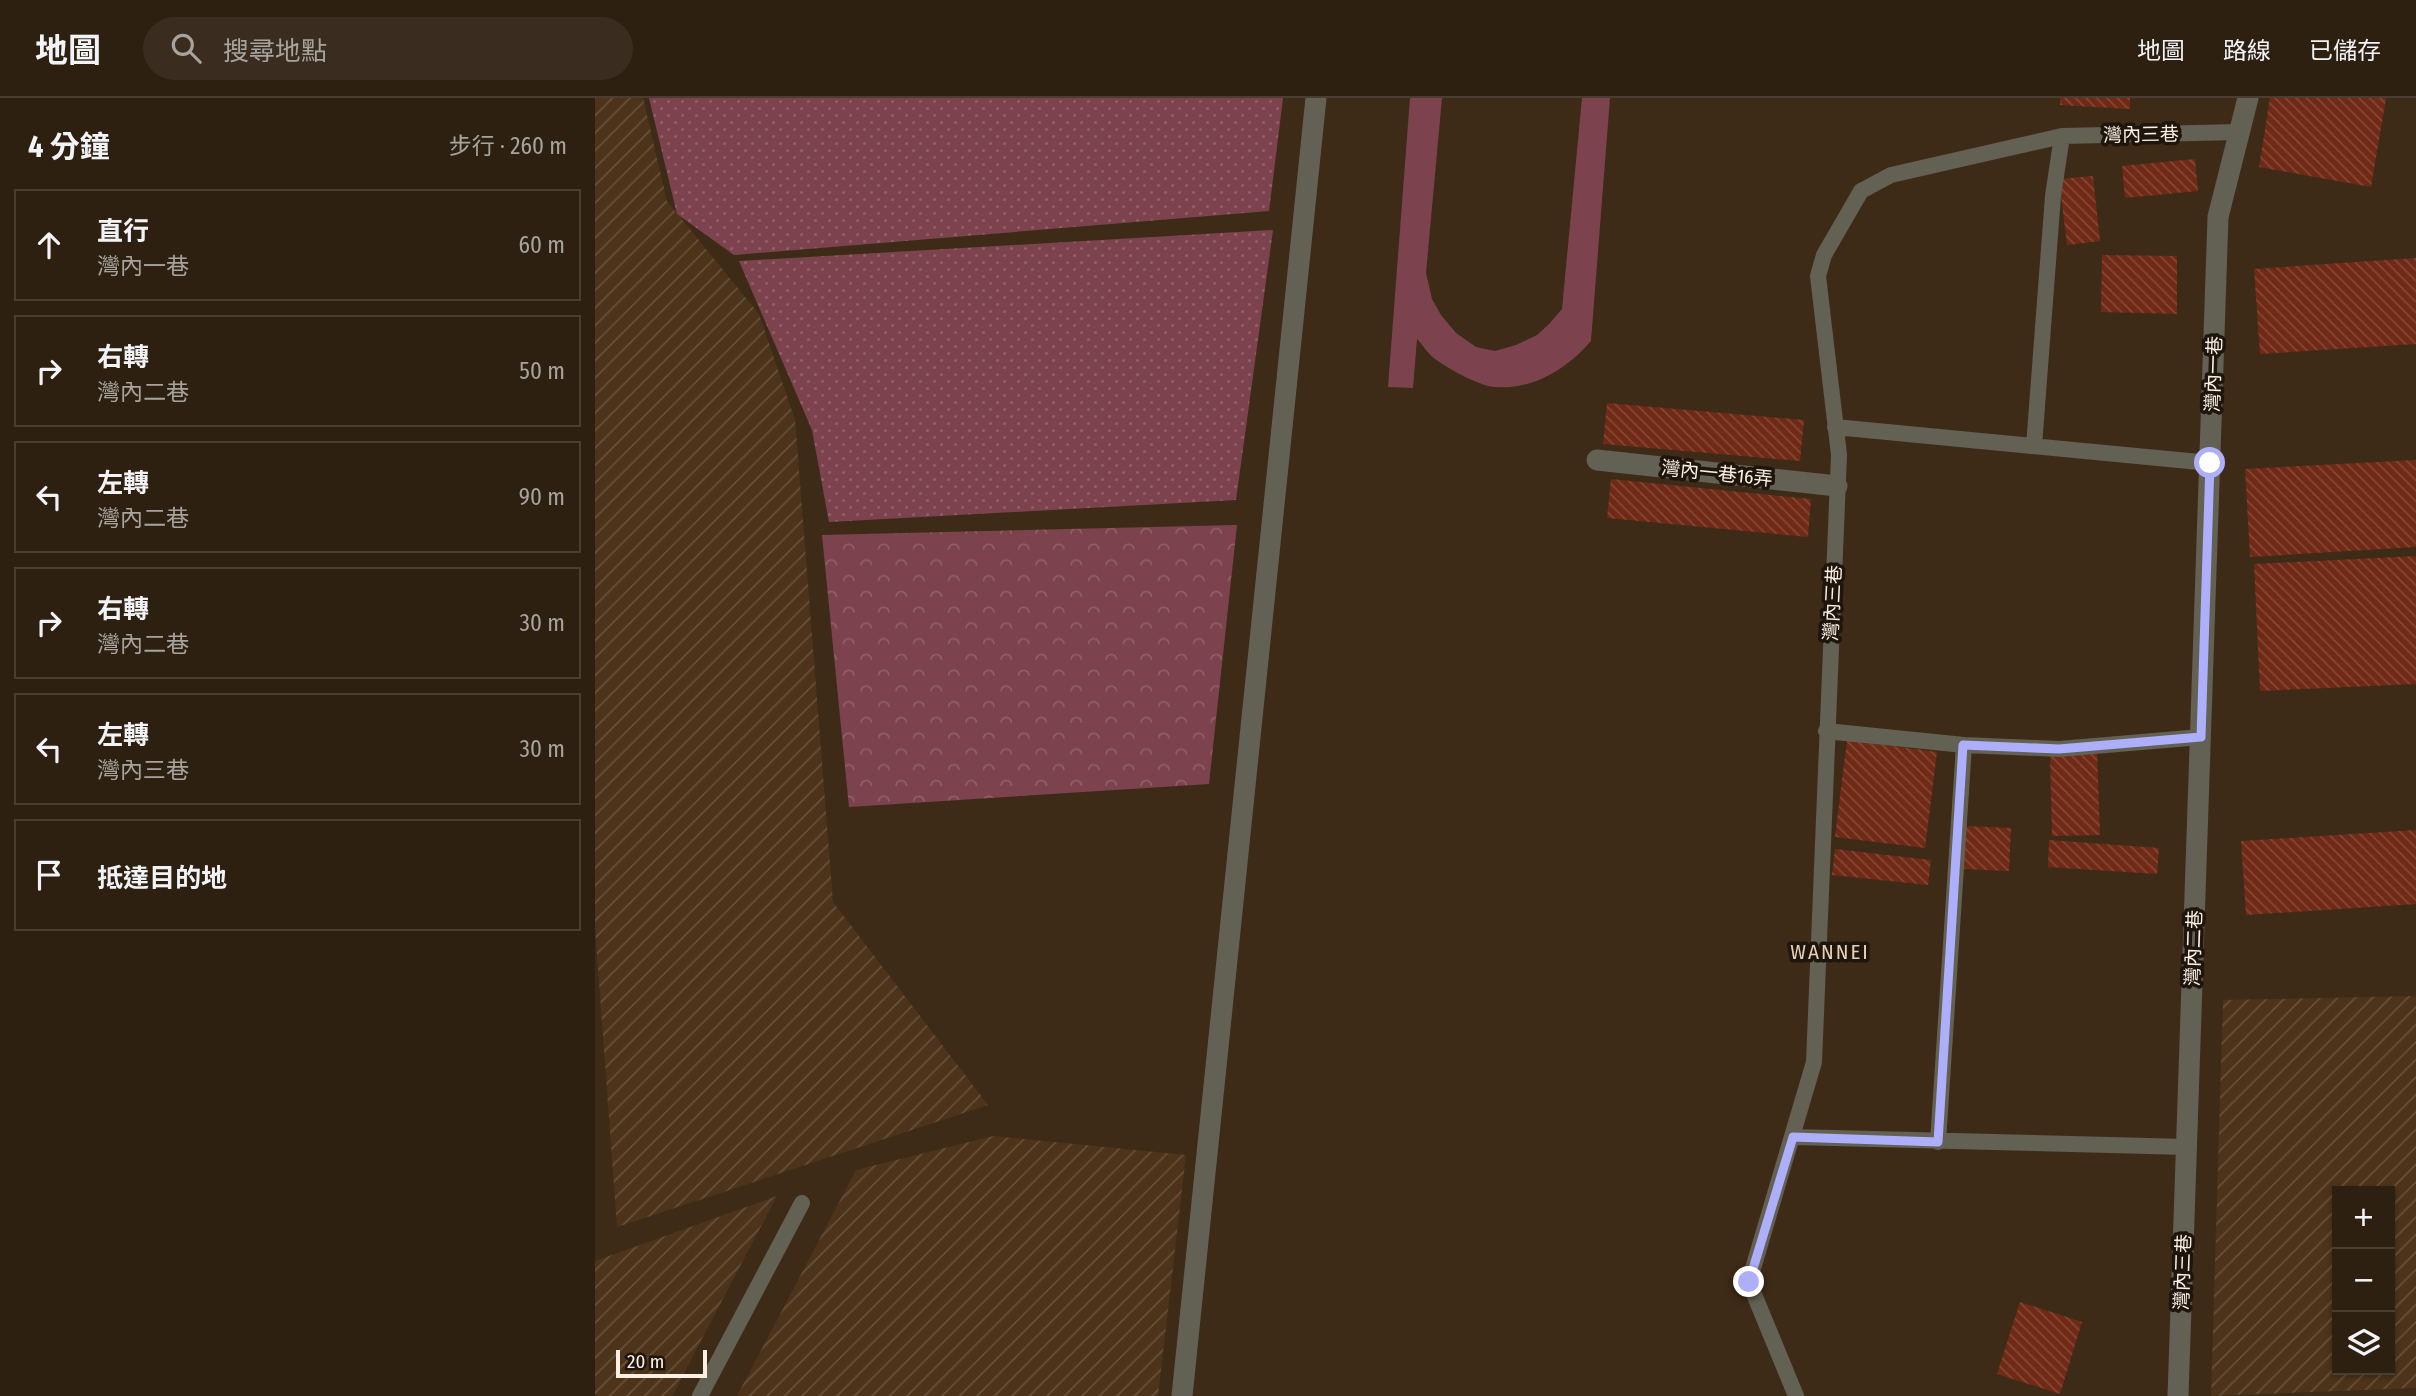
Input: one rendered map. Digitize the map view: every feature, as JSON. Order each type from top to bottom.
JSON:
[{"type":"street","points":[[1182,1396],[1316,98]]},
{"type":"street","name":"灣內一巷","points":[[2201,737],[2218,217],[2248,98]]},
{"type":"street","name":"灣內一巷16弄","points":[[1597,460],[1837,486]]},
{"type":"street","name":"灣內二巷","points":[[2187,1147],[2201,737]]},
{"type":"street","name":"灣內三巷","points":[[2178,1396],[2187,1147]]},
{"type":"lane","name":"灣內三巷","points":[[1797,1396],[1749,1282],[1814,1062],[1839,454],[1818,276],[1824,255],[1861,191],[1891,175],[2062,136],[2239,132]]},
{"type":"lane","points":[[2033,446],[2053,196],[2062,136]]},
{"type":"lane","points":[[1835,427],[2210,463]]},
{"type":"lane","points":[[1826,731],[1963,745],[2059,749],[2201,737]]},
{"type":"lane","points":[[1938,1142],[1963,745]]},
{"type":"lane","points":[[1793,1137],[2187,1147]]},
{"type":"lane","points":[[700,1396],[802,1203]]},
{"type":"shaded area","points":[[595,98],[643,98],[667,201],[759,314],[795,420],[833,902],[988,1105],[617,1227],[595,927]]},
{"type":"shaded area","points":[[2416,996],[2416,1388],[2211,1396],[2223,1000]]},
{"type":"shaded area","points":[[993,1136],[1186,1155],[1158,1396],[737,1396],[856,1170]]},
{"type":"shaded area","points":[[777,1196],[672,1396],[595,1396],[595,1261]]},
{"type":"green space","points":[[649,98],[1283,98],[1269,211],[734,255],[677,214]]},
{"type":"green space","points":[[1410,98],[1442,98],[1426,273],[1432,299],[1456,333],[1476,347],[1495,351],[1537,335],[1562,309],[1582,98],[1610,98],[1591,341],[1560,369],[1548,376],[1523,385],[1488,386],[1441,363],[1430,355],[1417,339],[1413,388],[1388,387]]},
{"type":"green space","points":[[1273,230],[1236,500],[829,522],[812,430],[739,261]]},
{"type":"green space","points":[[1237,525],[1209,784],[849,807],[822,535]]},
{"type":"building","points":[[2060,98],[2130,98],[2130,109],[2060,105]]},
{"type":"building","points":[[2270,98],[2386,98],[2371,187],[2259,167]]},
{"type":"building","points":[[2195,159],[2198,191],[2125,198],[2122,166]]},
{"type":"building","points":[[2093,176],[2100,241],[2067,245],[2059,179]]},
{"type":"building","points":[[2102,255],[2177,256],[2177,314],[2101,312]]},
{"type":"building","points":[[2416,258],[2416,344],[2260,354],[2254,269]]},
{"type":"building","points":[[1607,403],[1804,420],[1800,461],[1603,444]]},
{"type":"building","points":[[2416,460],[2416,547],[2250,557],[2245,469]]},
{"type":"building","points":[[1611,479],[1811,499],[1808,537],[1607,518]]},
{"type":"building","points":[[2416,556],[2416,684],[2260,691],[2254,564]]},
{"type":"building","points":[[1847,740],[1937,752],[1925,848],[1835,837]]},
{"type":"building","points":[[2097,750],[2100,835],[2052,836],[2050,751]]},
{"type":"building","points":[[1965,826],[2011,828],[2009,871],[1964,869]]},
{"type":"building","points":[[2416,830],[2416,904],[2246,915],[2241,841]]},
{"type":"building","points":[[2049,840],[2159,848],[2157,874],[2048,867]]},
{"type":"building","points":[[1835,849],[1931,860],[1928,885],[1832,875]]},
{"type":"building","points":[[2020,1302],[2082,1322],[2060,1394],[1997,1374]]},
{"type":"district","name":"WANNEI","points":[[1830,952]]},
{"type":"route","points":[[1749,1282],[1793,1137],[1938,1142],[1963,745],[2059,749],[2201,737],[2210,463]]}]
